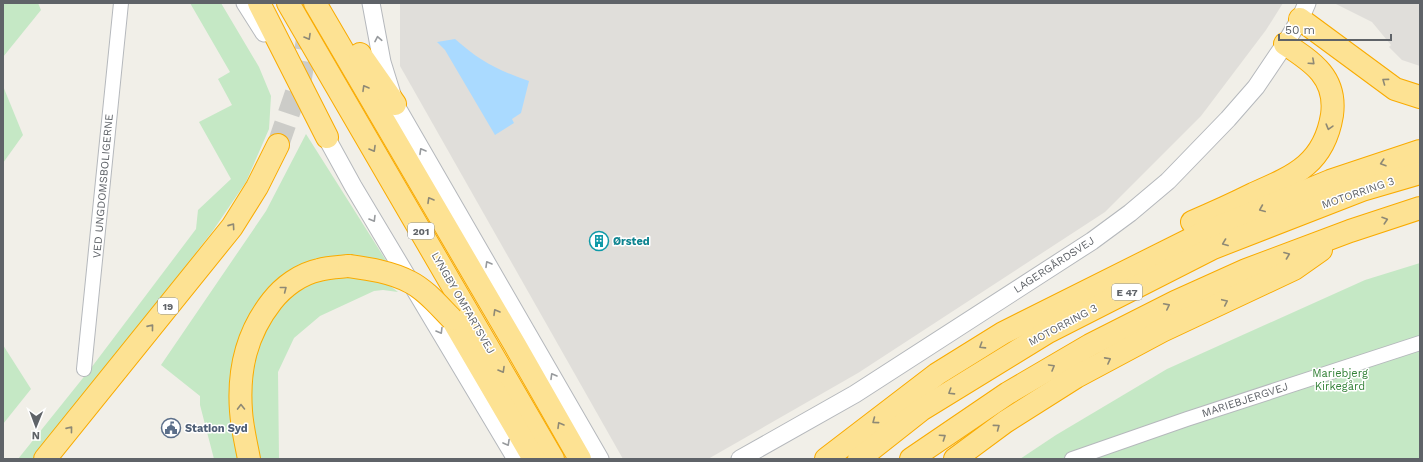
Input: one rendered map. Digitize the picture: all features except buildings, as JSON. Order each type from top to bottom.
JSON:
[{"type":"highway","points":[[259,3],[327,137]]},
{"type":"highway","name":"LYNGBY OMFARTSVEJ","points":[[288,3],[553,459]]},
{"type":"highway","name":"201","points":[[316,3],[580,459]]},
{"type":"highway","points":[[330,3],[356,48],[395,104]]},
{"type":"highway","points":[[1303,11],[1395,89],[1420,97]]},
{"type":"highway","points":[[826,459],[937,374],[1003,333],[1086,278],[1172,232],[1289,178],[1310,162],[1322,147],[1330,126],[1333,106],[1330,88],[1321,71],[1308,59],[1285,44]]},
{"type":"highway","name":"19","points":[[45,459],[232,227],[257,188],[278,145]]},
{"type":"highway","points":[[1003,333],[1199,235],[1330,180],[1420,151]]},
{"type":"highway","name":"MOTORRING 3","points":[[859,459],[921,410],[1048,332],[1089,311],[1213,248],[1362,190],[1420,173]]},
{"type":"highway","name":"E 47","points":[[911,459],[1008,393],[1090,345],[1174,302],[1246,270],[1350,231],[1420,208]]},
{"type":"highway","points":[[955,459],[1005,422],[1076,377],[1162,332],[1294,269],[1350,231]]},
{"type":"highway","points":[[249,459],[241,410],[242,368],[248,343],[260,316],[279,292],[297,279],[319,270],[349,266],[381,271],[411,282],[431,297],[452,319],[534,459]]},
{"type":"street","name":"VED UNGDOMSBOLIGERNE","points":[[84,369],[121,3]]},
{"type":"street","points":[[245,3],[327,137],[353,186],[516,459]]},
{"type":"street","points":[[371,3],[382,62],[395,104],[600,459]]},
{"type":"street","name":"LAGERGÅRDSVEJ","points":[[740,459],[855,394],[1092,241],[1130,213],[1168,181],[1228,119],[1256,87],[1285,44],[1303,11]]},
{"type":"street","name":"MARIEBJERGVEJ","points":[[1072,459],[1187,419],[1420,343]]},
{"type":"shaded area","points":[[400,3],[1283,3],[1266,30],[1201,116],[1105,212],[858,373],[708,459],[623,459],[400,66]]},
{"type":"shaded area","points":[[1334,3],[1420,3],[1420,66],[1402,60],[1389,47],[1391,45],[1372,22]]},
{"type":"green space","points":[[3,3],[38,3],[41,10],[3,57]]},
{"type":"green space","points":[[190,3],[221,3],[259,67],[271,96],[269,129],[246,182],[212,232],[33,459],[18,459],[91,368],[196,229],[198,210],[231,179],[199,122],[232,105],[218,79],[230,72]]},
{"type":"green space","points":[[3,86],[23,135],[3,163]]},
{"type":"green space","points":[[306,134],[387,262],[263,297],[247,320],[236,348],[243,459],[214,459],[200,405],[200,396],[161,365],[266,211]]},
{"type":"green space","name":"Mariebjerg Kirkegård","points":[[1420,263],[1420,459],[1020,459],[1056,435],[1167,369],[1365,280]]},
{"type":"green space","points":[[346,276],[384,281],[398,292],[383,290],[374,291],[320,316],[294,338],[278,372],[279,459],[259,459],[251,400],[252,362],[264,324],[299,287],[322,278]]},
{"type":"green space","points":[[3,345],[31,389],[3,424]]},
{"type":"water","points":[[455,39],[489,64],[507,73],[529,81],[521,113],[512,119],[514,123],[495,135],[445,50],[437,42]]},
{"type":"tunnel","points":[[278,145],[301,78],[310,20],[311,3]]},
{"type":"place","name":"Ørsted","points":[[599,241]]},
{"type":"place","name":"Station Syd","points":[[171,428]]}]
